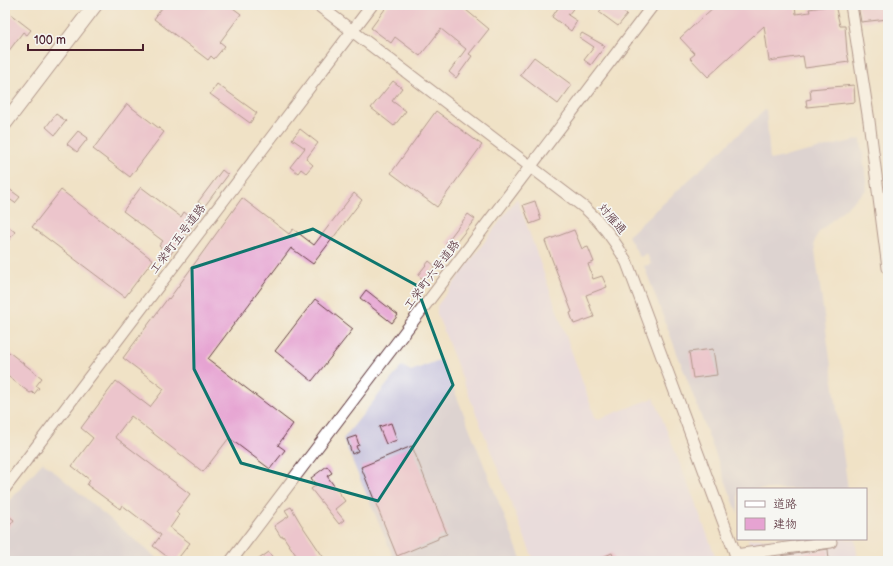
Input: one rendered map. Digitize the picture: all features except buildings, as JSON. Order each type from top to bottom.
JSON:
[{"type":"main road","points":[[5,123],[95,5]]},
{"type":"street","name":"対雁通","points":[[318,5],[585,208],[596,218],[613,239],[627,263],[736,558]]},
{"type":"street","name":"工栄町五号道路","points":[[5,488],[372,5]]},
{"type":"street","name":"工栄町六号道路","points":[[231,561],[653,5]]},
{"type":"street","points":[[851,5],[888,268]]},
{"type":"street","points":[[736,558],[831,542]]},
{"type":"highlighted area","points":[[313,229],[416,285],[453,385],[378,501],[241,463],[194,369],[192,268]]},
{"type":"shaded area","points":[[766,109],[770,160],[861,139],[867,189],[822,229],[817,235],[814,243],[848,488],[737,488],[737,511],[644,266],[651,264],[647,254],[640,257],[628,236]]},
{"type":"shaded area","points":[[517,198],[596,420],[654,398],[717,561],[534,561],[437,314],[437,306]]},
{"type":"shaded area","points":[[442,359],[522,561],[395,561],[343,439],[402,366],[411,371]]},
{"type":"shaded area","points":[[43,462],[160,561],[5,561],[5,532],[14,520],[5,513],[5,506]]},
{"type":"shaded area","points":[[748,540],[855,540],[858,561],[755,561]]}]
